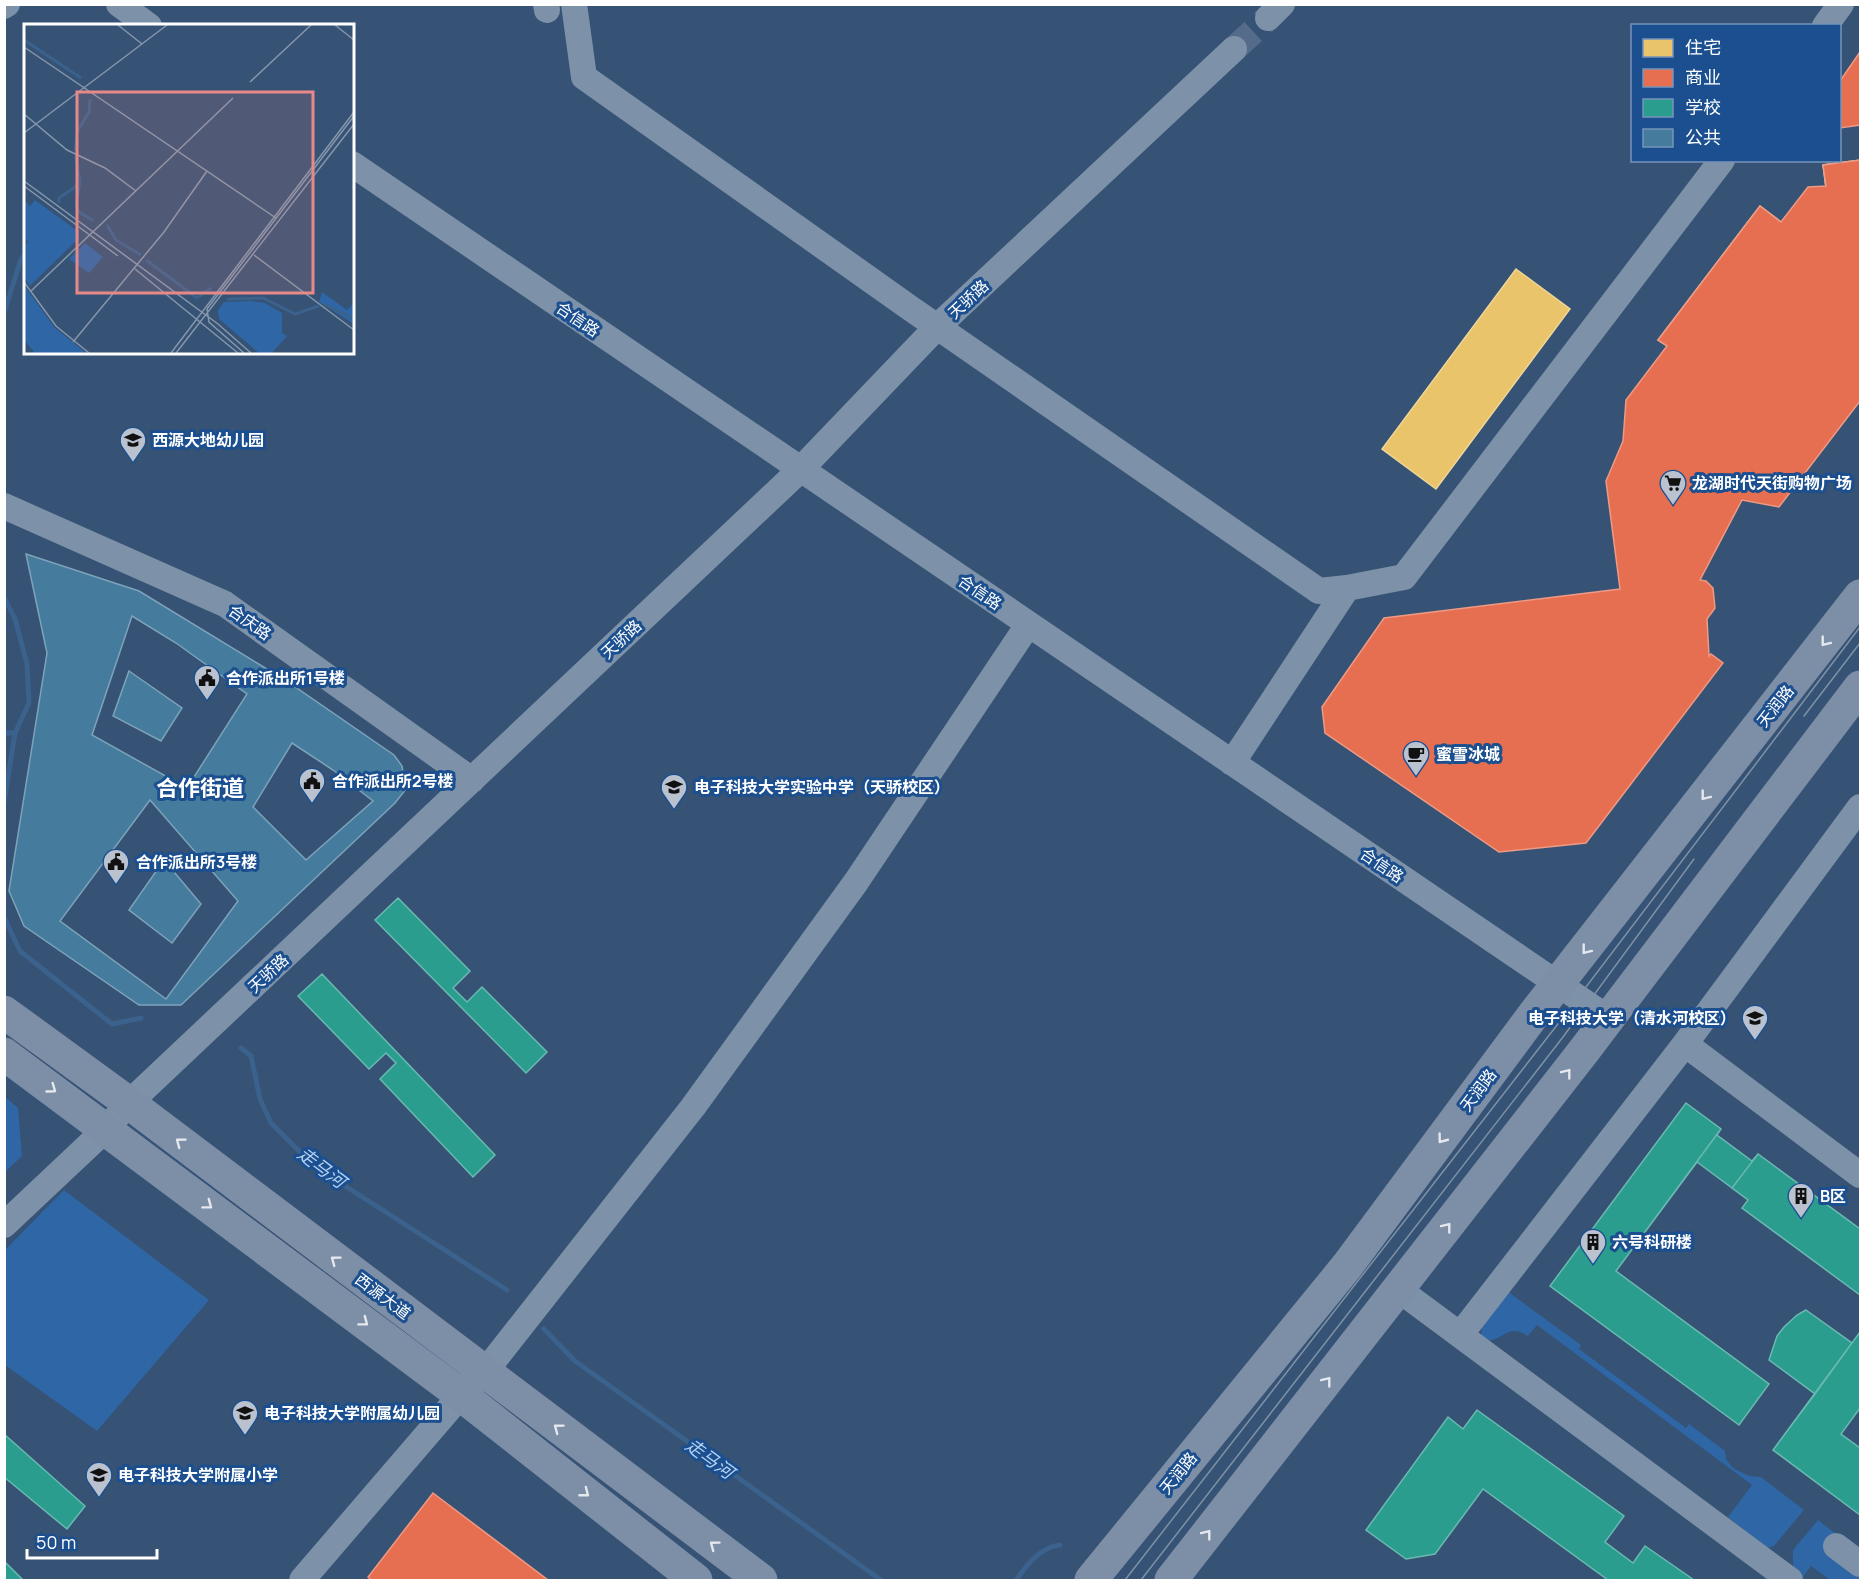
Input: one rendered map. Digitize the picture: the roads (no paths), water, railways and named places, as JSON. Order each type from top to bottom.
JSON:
[{"type":"main road","name":"天润路","points":[[1091,1581],[1347,1266],[1534,1014],[1860,596]]},
{"type":"main road","points":[[1171,1581],[1608,1018],[1860,687]]},
{"type":"main road","name":"西源大道","points":[[4,1012],[129,1103],[760,1581]]},
{"type":"main road","name":"西源大道","points":[[4,1054],[461,1395],[696,1581]]},
{"type":"street","points":[[118,4],[146,24]]},
{"type":"street","points":[[574,4],[584,77],[937,327],[1319,591],[1404,577],[1720,162]]},
{"type":"street","points":[[1826,24],[1841,4]]},
{"type":"street","name":"天骄路","points":[[4,1225],[106,1129],[129,1103],[800,470],[937,327],[1233,50]]},
{"type":"street","name":"合信路","points":[[354,165],[1608,1018]]},
{"type":"street","name":"合庆路","points":[[4,506],[225,604],[472,780]]},
{"type":"street","points":[[1232,763],[1347,588]]},
{"type":"street","points":[[302,1581],[461,1395],[484,1373],[693,1107],[856,882],[1028,625]]},
{"type":"street","points":[[1460,1335],[1685,1044],[1860,807]]},
{"type":"street","points":[[1685,1044],[1860,1175]]},
{"type":"street","points":[[1398,1290],[1790,1581]]},
{"type":"street","points":[[1836,1546],[1860,1564]]},
{"type":"waterway","name":"走马河","points":[[4,313],[24,255]]},
{"type":"waterway","name":"走马河","points":[[4,597],[15,619],[27,664],[29,703],[15,733],[4,803]]},
{"type":"waterway","points":[[4,733],[15,733]]},
{"type":"waterway","name":"走马河","points":[[4,917],[20,951],[112,1024],[141,1018]]},
{"type":"waterway","name":"走马河","points":[[241,1048],[251,1056],[260,1099],[271,1123],[314,1166],[507,1290]]},
{"type":"waterway","name":"走马河","points":[[544,1329],[575,1361],[881,1580]]},
{"type":"waterway","name":"走马河","points":[[1016,1580],[1040,1553],[1060,1545]]},
{"type":"tunnel","points":[[1234,49],[1268,18]]},
{"type":"tram line","points":[[1125,1580],[1554,1029],[1860,627]]},
{"type":"tram line","points":[[1804,716],[1860,643]]},
{"type":"tram line","points":[[1141,1580],[1563,1037],[1694,859]]},
{"type":"place","name":"西源大地幼儿园","points":[[133,463]]},
{"type":"place","name":"龙湖时代天街购物广场","points":[[1673,506]]},
{"type":"place","name":"合作派出所1号楼","points":[[207,701]]},
{"type":"place","name":"蜜雪冰城","points":[[1416,777]]},
{"type":"place","name":"合作派出所2号楼","points":[[312,804]]},
{"type":"place","name":"电子科技大学实验中学（天骄校区）","points":[[674,810]]},
{"type":"place","name":"合作派出所3号楼","points":[[116,885]]},
{"type":"place","name":"电子科技大学（清水河校区）","points":[[1755,1041]]},
{"type":"place","name":"B区","points":[[1801,1219]]},
{"type":"place","name":"六号科研楼","points":[[1593,1265]]},
{"type":"place","name":"电子科技大学附属幼儿园","points":[[245,1436]]},
{"type":"place","name":"电子科技大学附属小学","points":[[99,1498]]},
{"type":"district","name":"合作街道","points":[[200,788]]}]
